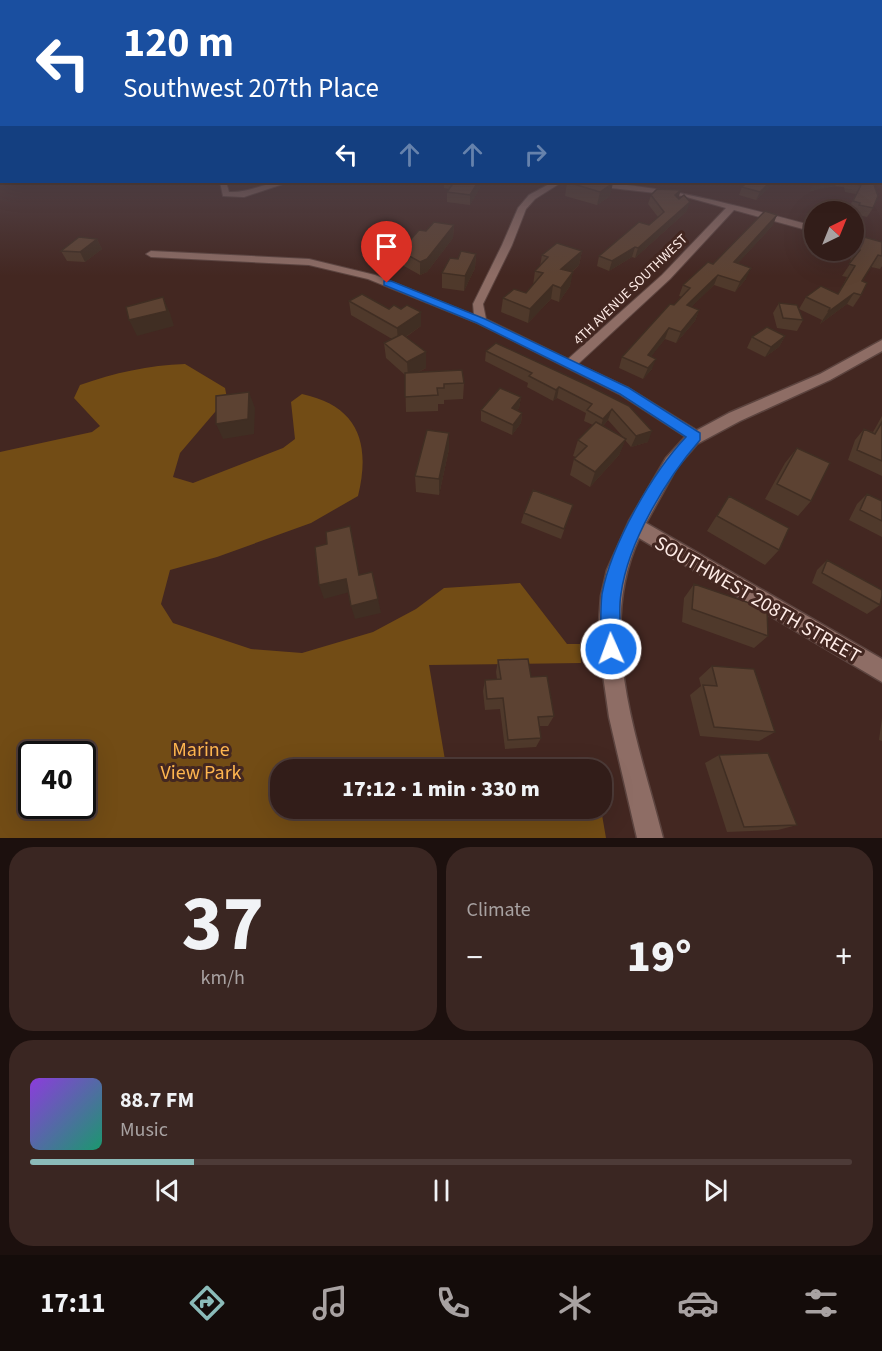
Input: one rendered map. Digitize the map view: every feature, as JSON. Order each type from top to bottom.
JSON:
[{"type":"street","points":[[481,321],[478,304],[507,245],[522,207],[532,197]]},
{"type":"street","points":[[692,197],[804,226]]},
{"type":"street","name":"4TH AVENUE SOUTHWEST","points":[[569,365],[666,276],[733,206]]},
{"type":"street","points":[[864,243],[882,248]]},
{"type":"street","points":[[151,254],[309,262],[387,283],[481,321],[624,391],[695,436]]},
{"type":"street","points":[[650,838],[613,670],[609,628],[613,587],[623,551],[634,526],[671,463],[695,436],[750,409],[824,378],[882,344]]},
{"type":"street","name":"SOUTHWEST 208TH STREET","points":[[634,526],[882,671]]},
{"type":"green space","name":"Marine View Park","points":[[185,364],[225,388],[227,398],[180,453],[173,477],[193,483],[283,448],[295,439],[291,402],[302,394],[321,400],[348,418],[356,430],[363,459],[358,496],[311,523],[217,557],[170,570],[161,604],[173,623],[251,649],[302,653],[373,632],[416,609],[444,588],[520,583],[567,644],[580,644],[581,663],[429,665],[445,759],[270,759],[270,819],[603,819],[606,838],[0,838],[0,452],[92,432],[100,426],[74,398],[80,385],[132,370]]},
{"type":"building","points":[[653,197],[679,199],[686,197],[690,202],[638,248],[635,247],[612,261],[599,256],[639,222],[649,225],[664,212]]},
{"type":"building","points":[[855,197],[878,197],[873,208],[864,206],[864,201],[853,201]]},
{"type":"building","points":[[765,211],[777,215],[734,262],[751,268],[740,282],[718,275],[687,305],[699,310],[681,332],[669,328],[648,355],[656,359],[648,368],[622,357],[670,304],[674,305],[690,288],[683,285],[708,262],[713,264]]},
{"type":"building","points":[[434,222],[454,225],[427,259],[420,262],[404,253],[410,251],[404,247],[419,230],[426,231]]},
{"type":"building","points":[[79,237],[97,239],[80,252],[61,251]]},
{"type":"building","points":[[864,237],[882,242],[882,256],[878,255],[862,281],[867,283],[861,295],[854,293],[828,312],[830,308],[806,297],[821,286],[838,294],[855,266],[849,264],[851,261],[864,261]]},
{"type":"building","points":[[557,243],[582,251],[561,269],[573,272],[561,288],[553,285],[530,309],[503,298],[514,289],[526,293],[543,273],[535,271],[548,257],[542,255]]},
{"type":"building","points":[[461,251],[476,254],[465,276],[442,273],[450,258],[458,259]]},
{"type":"building","points":[[362,294],[389,309],[394,305],[401,309],[407,305],[421,312],[397,328],[349,301]]},
{"type":"building","points":[[163,297],[167,311],[129,320],[126,307]]},
{"type":"building","points":[[779,303],[797,305],[803,320],[783,318]]},
{"type":"building","points":[[767,327],[785,336],[771,347],[752,337]]},
{"type":"building","points":[[402,334],[426,352],[407,362],[384,343]]},
{"type":"building","points":[[496,343],[629,406],[652,431],[636,436],[612,409],[603,419],[587,410],[592,404],[559,387],[556,390],[529,376],[532,373],[486,351]]},
{"type":"building","points":[[462,370],[464,383],[444,384],[444,388],[437,388],[438,395],[405,397],[405,373]]},
{"type":"building","points":[[500,388],[521,397],[512,408],[522,413],[513,425],[481,410]]},
{"type":"building","points":[[249,392],[248,419],[216,424],[216,396]]},
{"type":"building","points":[[596,422],[626,439],[595,472],[574,459],[587,446],[578,440]]},
{"type":"building","points":[[882,422],[882,461],[857,450],[864,429],[875,434]]},
{"type":"building","points":[[427,430],[449,433],[439,479],[415,476]]},
{"type":"building","points":[[797,448],[830,463],[811,501],[777,484]]},
{"type":"building","points":[[533,490],[573,505],[564,529],[524,513]]},
{"type":"building","points":[[867,494],[882,501],[882,521],[860,510]]},
{"type":"building","points":[[729,496],[789,528],[779,550],[717,516]]},
{"type":"building","points":[[350,526],[359,575],[372,572],[378,599],[351,606],[346,579],[319,585],[315,547],[327,544],[326,532]]},
{"type":"building","points":[[827,560],[882,590],[880,605],[822,573]]},
{"type":"building","points":[[694,584],[767,609],[768,636],[692,609]]},
{"type":"building","points":[[528,659],[531,677],[547,676],[554,716],[538,717],[541,738],[508,740],[503,698],[487,699],[485,680],[501,679],[498,660]]},
{"type":"building","points":[[712,666],[754,669],[775,732],[714,727],[703,685],[717,686]]},
{"type":"building","points":[[768,753],[797,825],[744,827],[719,755]]},
{"type":"route","points":[[387,283],[481,321],[491,328],[624,391],[662,412],[695,436],[671,463],[634,526],[623,551],[611,594],[609,628],[611,649]]}]
